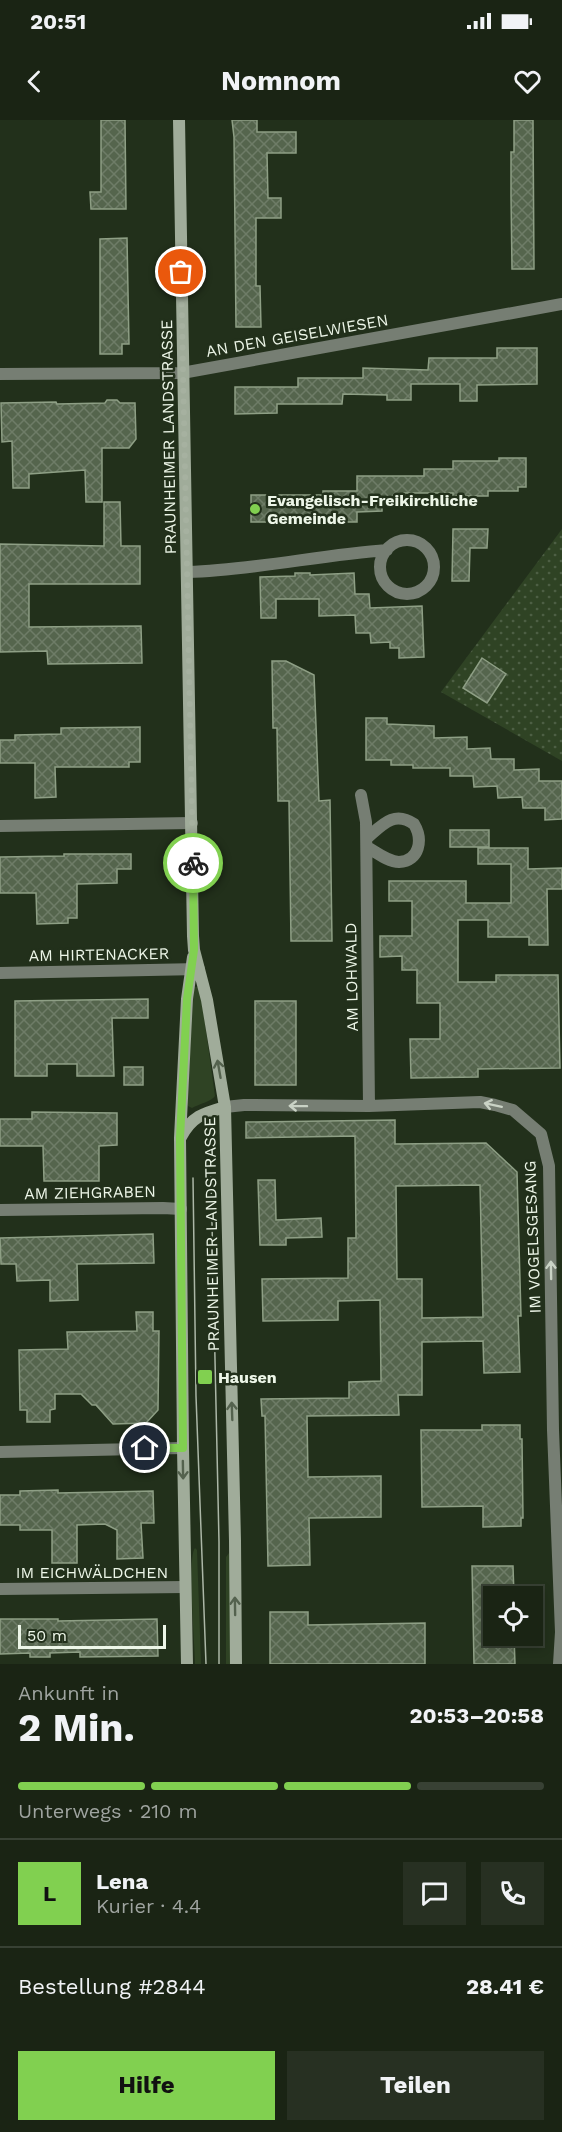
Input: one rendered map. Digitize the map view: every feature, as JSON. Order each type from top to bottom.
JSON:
[{"type":"main road","name":"PRAUNHEIMER LANDSTRASSE","points":[[179,120],[195,969],[187,999],[180,1138],[187,1664]]},
{"type":"main road","name":"PRAUNHEIMER LANDSTRASSE","points":[[195,969],[207,1000],[225,1107],[236,1664]]},
{"type":"main road","points":[[180,1138],[188,1124],[208,1112],[225,1107]]},
{"type":"street","name":"AN DEN GEISELWIESEN","points":[[0,374],[183,373],[562,304]]},
{"type":"street","points":[[562,304],[562,314]]},
{"type":"street","name":"PRAUNHEIMER LANDSTRASSE","points":[[188,572],[219,571],[341,553],[387,550],[398,542],[407,540],[423,544],[433,558],[433,576],[428,584],[412,593],[395,590],[387,585],[381,568],[382,559],[387,550]]},
{"type":"street","name":"AM LOHWALD","points":[[361,795],[367,843],[369,1106]]},
{"type":"street","points":[[0,826],[192,824]]},
{"type":"street","name":"AM HIRTENACKER","points":[[0,973],[195,969]]},
{"type":"street","name":"IM VOGELSGESANG","points":[[225,1107],[244,1105],[369,1106],[480,1102],[513,1110],[541,1134],[549,1166],[553,1430],[561,1632],[559,1664]]},
{"type":"street","name":"AM ZIEHGRABEN","points":[[0,1210],[181,1209]]},
{"type":"street","points":[[0,1452],[183,1448]]},
{"type":"street","name":"IM EICHWÄLDCHEN","points":[[0,1589],[185,1587]]},
{"type":"green space","points":[[562,529],[562,761],[441,692]]},
{"type":"green space","points":[[194,987],[200,987],[215,1096],[192,1108],[187,1102]]},
{"type":"green space","points":[[195,1548],[197,1550],[201,1664],[195,1664],[191,1584]]},
{"type":"green space","points":[[229,1553],[230,1664],[226,1664],[226,1557]]},
{"type":"building","points":[[101,120],[125,120],[126,209],[91,209],[90,192],[101,192]]},
{"type":"building","points":[[232,120],[257,120],[257,132],[296,132],[296,153],[267,153],[268,198],[281,198],[281,218],[256,218],[256,286],[260,286],[261,327],[236,327]]},
{"type":"building","points":[[514,120],[533,120],[534,269],[512,269],[511,152],[514,152]]},
{"type":"building","points":[[127,238],[129,344],[122,344],[122,354],[100,354],[100,239]]},
{"type":"building","points":[[497,348],[537,348],[537,384],[477,385],[477,401],[460,401],[460,384],[411,384],[411,400],[387,400],[387,395],[343,394],[342,404],[277,404],[277,413],[235,414],[235,387],[298,387],[298,378],[363,378],[363,368],[428,370],[429,358],[497,358]]},
{"type":"building","points":[[107,400],[135,403],[136,439],[129,448],[102,448],[102,502],[86,502],[85,470],[29,474],[29,488],[13,488],[12,441],[2,442],[1,403],[105,403]]},
{"type":"building","points":[[499,458],[526,458],[526,487],[518,487],[518,491],[488,491],[488,496],[404,493],[405,497],[382,497],[382,511],[357,512],[357,522],[251,522],[251,495],[323,495],[323,491],[357,491],[357,476],[424,476],[424,469],[453,469],[453,461],[499,461]]},
{"type":"building","points":[[104,502],[120,502],[121,546],[140,546],[140,584],[29,584],[29,627],[141,626],[142,663],[48,664],[47,651],[0,652],[0,544],[104,546]]},
{"type":"building","points":[[453,529],[488,529],[487,548],[470,548],[469,581],[452,581]]},
{"type":"building","points":[[295,573],[310,573],[310,575],[354,573],[355,594],[369,594],[370,608],[422,606],[424,657],[399,658],[399,648],[390,648],[390,642],[371,643],[370,633],[356,633],[355,615],[319,616],[319,599],[276,599],[276,618],[261,618],[260,577],[295,576]]},
{"type":"building","points":[[482,658],[506,674],[487,703],[463,688]]},
{"type":"building","points":[[272,661],[286,661],[314,675],[319,801],[330,800],[332,941],[291,941],[289,801],[278,801],[277,728],[273,728]]},
{"type":"building","points":[[366,718],[387,718],[387,724],[434,726],[434,738],[467,737],[467,749],[490,748],[491,759],[514,759],[514,770],[539,769],[539,781],[562,781],[562,819],[545,820],[545,808],[523,808],[522,797],[498,798],[497,786],[474,787],[473,776],[450,776],[450,768],[413,768],[413,765],[391,765],[391,760],[366,760]]},
{"type":"building","points":[[140,727],[140,762],[129,762],[129,767],[55,767],[56,797],[35,798],[35,763],[0,763],[0,740],[15,740],[15,735],[61,734],[61,728]]},
{"type":"building","points":[[450,830],[489,830],[489,847],[450,847]]},
{"type":"building","points":[[478,848],[528,848],[528,869],[562,868],[562,889],[547,889],[548,945],[529,945],[529,937],[488,937],[488,920],[458,920],[458,982],[496,982],[496,975],[558,975],[560,1068],[478,1069],[478,1077],[411,1078],[410,1039],[440,1039],[440,1003],[417,1003],[417,970],[402,970],[402,956],[380,957],[380,936],[412,936],[412,901],[389,901],[389,881],[466,881],[466,903],[511,903],[511,864],[478,864]]},
{"type":"building","points":[[64,854],[131,854],[131,869],[117,869],[117,883],[77,884],[77,918],[68,918],[68,923],[37,924],[36,893],[0,893],[0,857],[64,856]]},
{"type":"building","points":[[148,999],[148,1018],[112,1018],[114,1076],[77,1076],[77,1064],[47,1064],[47,1076],[15,1076],[15,1001]]},
{"type":"building","points":[[255,1001],[296,1001],[296,1085],[255,1085]]},
{"type":"building","points":[[124,1067],[143,1067],[143,1085],[124,1085]]},
{"type":"building","points":[[32,1112],[117,1113],[117,1145],[99,1146],[99,1181],[44,1181],[43,1146],[0,1146],[0,1119],[32,1119]]},
{"type":"building","points":[[395,1120],[395,1144],[486,1143],[517,1172],[521,1316],[518,1316],[520,1372],[484,1373],[483,1341],[422,1342],[422,1395],[398,1395],[399,1415],[307,1416],[308,1477],[381,1476],[381,1517],[309,1518],[310,1565],[268,1566],[265,1416],[262,1416],[261,1399],[349,1398],[349,1382],[381,1381],[380,1300],[338,1301],[338,1320],[263,1321],[262,1279],[348,1278],[348,1238],[356,1238],[355,1136],[246,1138],[246,1122]],"holes":[[[480,1185],[483,1317],[422,1318],[422,1279],[397,1279],[396,1186]]]},
{"type":"building","points":[[258,1180],[275,1180],[276,1220],[321,1218],[322,1237],[286,1238],[286,1245],[260,1245]]},
{"type":"building","points":[[153,1234],[154,1263],[77,1264],[78,1300],[50,1301],[50,1280],[17,1281],[16,1264],[1,1264],[0,1238]]},
{"type":"building","points":[[136,1312],[153,1312],[153,1331],[159,1331],[158,1410],[146,1423],[113,1424],[96,1405],[92,1405],[81,1394],[55,1394],[55,1409],[50,1410],[50,1422],[27,1422],[27,1410],[20,1410],[19,1350],[68,1349],[67,1332],[137,1331]]},
{"type":"building","points":[[482,1425],[520,1425],[523,1518],[521,1518],[521,1526],[483,1527],[483,1506],[422,1507],[421,1430],[482,1430]]},
{"type":"building","points":[[58,1490],[58,1493],[153,1491],[154,1523],[141,1523],[143,1558],[117,1559],[117,1530],[105,1524],[77,1525],[77,1563],[52,1563],[52,1530],[20,1530],[20,1525],[0,1525],[0,1495],[20,1495],[20,1491]]},
{"type":"building","points":[[472,1566],[513,1566],[514,1586],[483,1586],[483,1646],[514,1646],[515,1664],[474,1664]]},
{"type":"building","points":[[270,1612],[308,1612],[308,1625],[425,1623],[425,1664],[270,1664]]},
{"type":"building","points":[[0,1619],[58,1619],[58,1621],[157,1619],[158,1656],[80,1657],[80,1652],[50,1653],[50,1657],[30,1657],[30,1653],[0,1654]]},
{"type":"tram line","points":[[211,1177],[219,1542],[219,1664]]},
{"type":"tram line","points":[[193,1178],[196,1396],[206,1664]]},
{"type":"way so far","points":[[181,272],[193,863]]},
{"type":"place","name":"Evangelisch-Freikirchliche Gemeinde","points":[[255,509]]},
{"type":"place","name":"Hausen","points":[[205,1377]]},
{"type":"route","points":[[145,1448],[183,1448],[180,1138],[187,999],[194,950],[193,863]]}]
